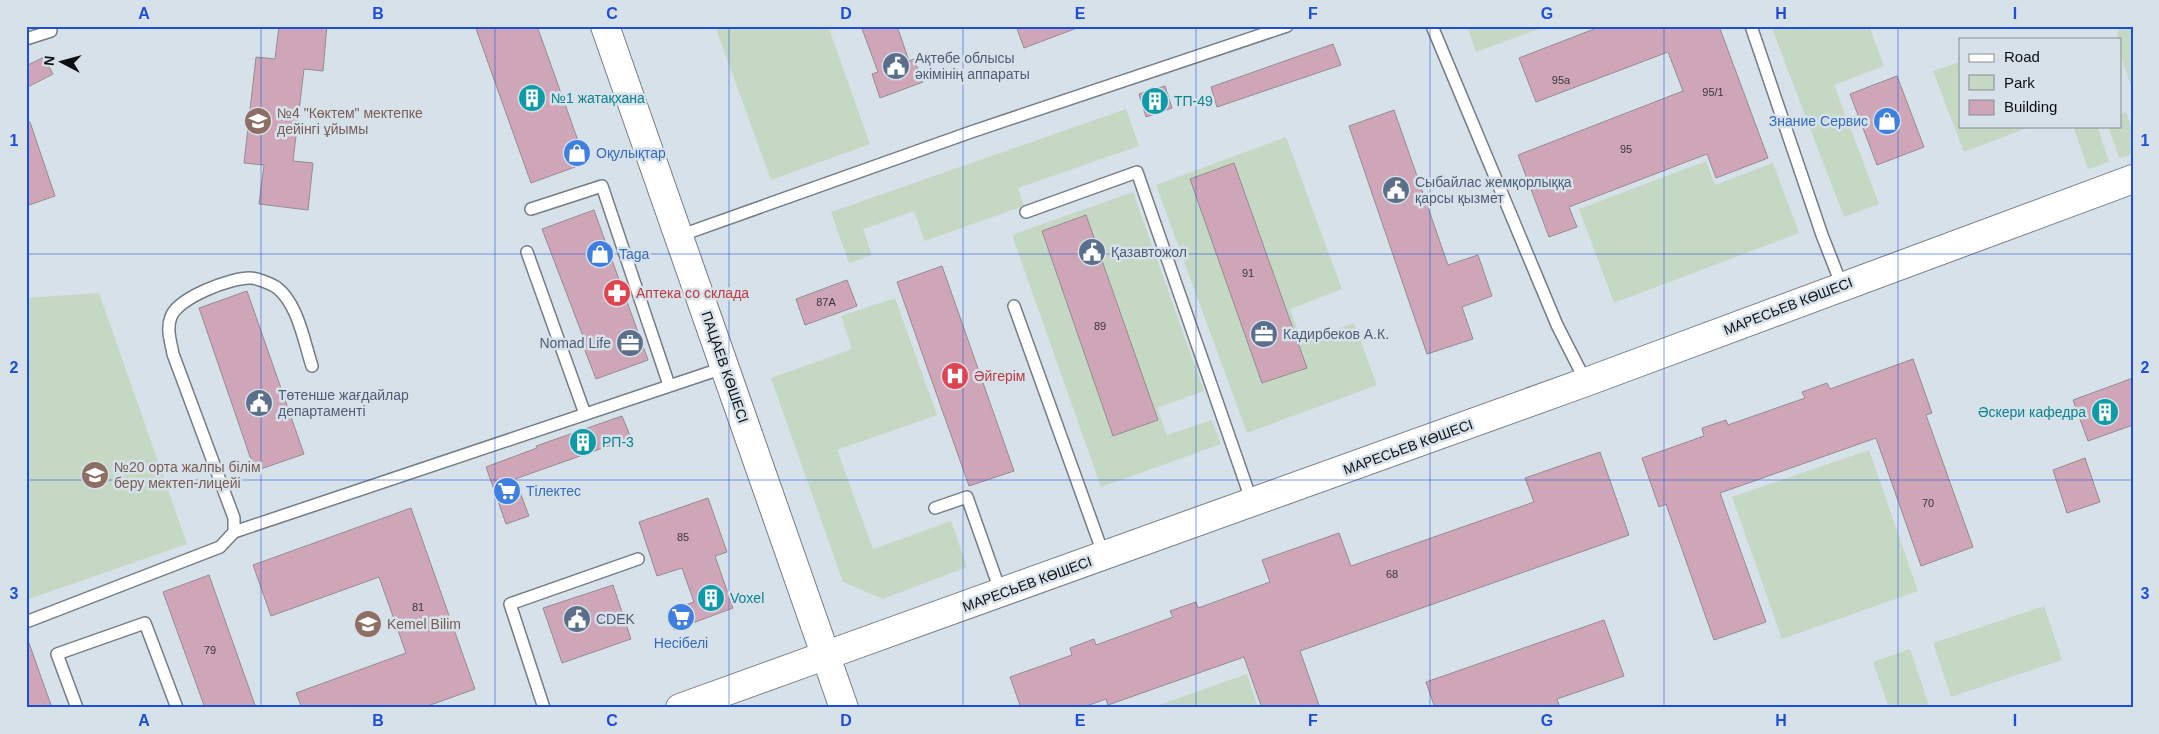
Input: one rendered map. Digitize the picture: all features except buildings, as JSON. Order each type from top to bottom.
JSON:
[{"type":"street","name":"ПАЦАЕВ КӨШЕСІ","points":[[605,26],[726,366],[824,656],[844,708]]},
{"type":"street","name":"МАРЕСЬЕВ КӨШЕСІ","points":[[680,708],[1253,504],[2133,179]]},
{"type":"lane","points":[[679,236],[962,136],[1287,26]]},
{"type":"lane","points":[[1432,26],[1557,325],[1586,382]]},
{"type":"lane","points":[[1751,26],[1822,235],[1842,286]]},
{"type":"lane","points":[[26,40],[51,31]]},
{"type":"lane","points":[[1026,212],[1137,172],[1253,504]]},
{"type":"lane","points":[[531,209],[602,186],[670,385]]},
{"type":"lane","points":[[527,252],[585,414]]},
{"type":"lane","points":[[234,532],[234,518],[227,496],[173,354],[168,330],[171,315],[189,298],[224,282],[252,278],[276,287],[292,306],[312,366]]},
{"type":"lane","points":[[1014,306],[1104,556]]},
{"type":"lane","points":[[26,622],[220,547],[234,532],[726,366]]},
{"type":"lane","points":[[935,508],[967,497],[1001,593]]},
{"type":"lane","points":[[544,708],[510,604],[638,559]]},
{"type":"lane","points":[[77,708],[57,654],[145,623],[177,708]]},
{"type":"green space","points":[[715,26],[828,26],[870,144],[771,180]]},
{"type":"green space","points":[[1467,26],[1547,26],[1476,52]]},
{"type":"green space","points":[[1771,26],[1869,26],[1884,66],[1834,85],[1879,204],[1844,217]]},
{"type":"green space","points":[[2120,26],[2133,26],[2132,90],[2122,58],[2122,38],[2116,38]]},
{"type":"green space","points":[[1959,62],[1959,128],[2027,128],[1964,152],[1933,71]]},
{"type":"green space","points":[[1126,109],[1139,146],[1018,188],[1024,206],[925,241],[914,211],[863,229],[872,255],[849,263],[831,212]]},
{"type":"green space","points":[[2126,112],[2133,131],[2133,154],[2119,158],[2109,128],[2122,128],[2122,113]]},
{"type":"green space","points":[[2098,128],[2109,162],[2088,169],[2074,129]]},
{"type":"green space","points":[[1286,137],[1342,289],[1290,309],[1302,342],[1354,323],[1377,385],[1247,433],[1156,185]]},
{"type":"green space","points":[[1706,161],[1715,185],[1773,163],[1799,233],[1614,303],[1579,209]]},
{"type":"green space","points":[[1133,192],[1204,391],[1157,408],[1167,435],[1212,420],[1221,444],[1101,487],[1012,235]]},
{"type":"green space","name":"№20 орта жалпы білім беру мектеп-лицейі","points":[[99,293],[187,544],[26,600],[26,298]]},
{"type":"green space","points":[[895,298],[937,415],[837,450],[873,549],[951,521],[967,567],[883,599],[843,582],[771,378],[852,349],[841,316]]},
{"type":"green space","points":[[1869,450],[1918,591],[1782,639],[1732,497]]},
{"type":"green space","points":[[2044,606],[2062,660],[1951,697],[1933,643]]},
{"type":"green space","points":[[1910,649],[1930,708],[1889,708],[1873,662]]},
{"type":"green space","points":[[1247,674],[1258,708],[1151,708]]},
{"type":"place","name":"Ақтөбе облысы әкімінің аппараты","points":[[896,66]]},
{"type":"place","name":"№1 жатақхана","points":[[532,98]]},
{"type":"place","name":"ТП-49","points":[[1155,101]]},
{"type":"place","name":"№4 \"Көктем\" мектепке дейінгі ұйымы","points":[[258,121]]},
{"type":"place","name":"Знание Сервис","points":[[1887,121]]},
{"type":"place","name":"Оқулықтар","points":[[577,153]]},
{"type":"place","name":"Сыбайлас жемқорлыққа қарсы қызмет","points":[[1396,190]]},
{"type":"place","name":"Қазавтожол","points":[[1092,252]]},
{"type":"place","name":"Taga","points":[[600,254]]},
{"type":"place","name":"Аптека со склада","points":[[617,293]]},
{"type":"place","name":"Кадирбеков А.К.","points":[[1264,334]]},
{"type":"place","name":"Nomad Life","points":[[630,343]]},
{"type":"place","name":"Әйгерім","points":[[955,376]]},
{"type":"place","name":"Төтенше жағдайлар департаменті","points":[[259,403]]},
{"type":"place","name":"Әскери кафедра","points":[[2105,412]]},
{"type":"place","name":"РП-3","points":[[583,442]]},
{"type":"place","name":"№20 орта жалпы білім беру мектеп-лицейі","points":[[95,475]]},
{"type":"place","name":"Тілектес","points":[[507,491]]},
{"type":"place","name":"Voxel","points":[[711,598]]},
{"type":"place","name":"Несібелі","points":[[681,617]]},
{"type":"place","name":"CDEK","points":[[577,619]]},
{"type":"place","name":"Kemel Bilim","points":[[368,624]]}]
